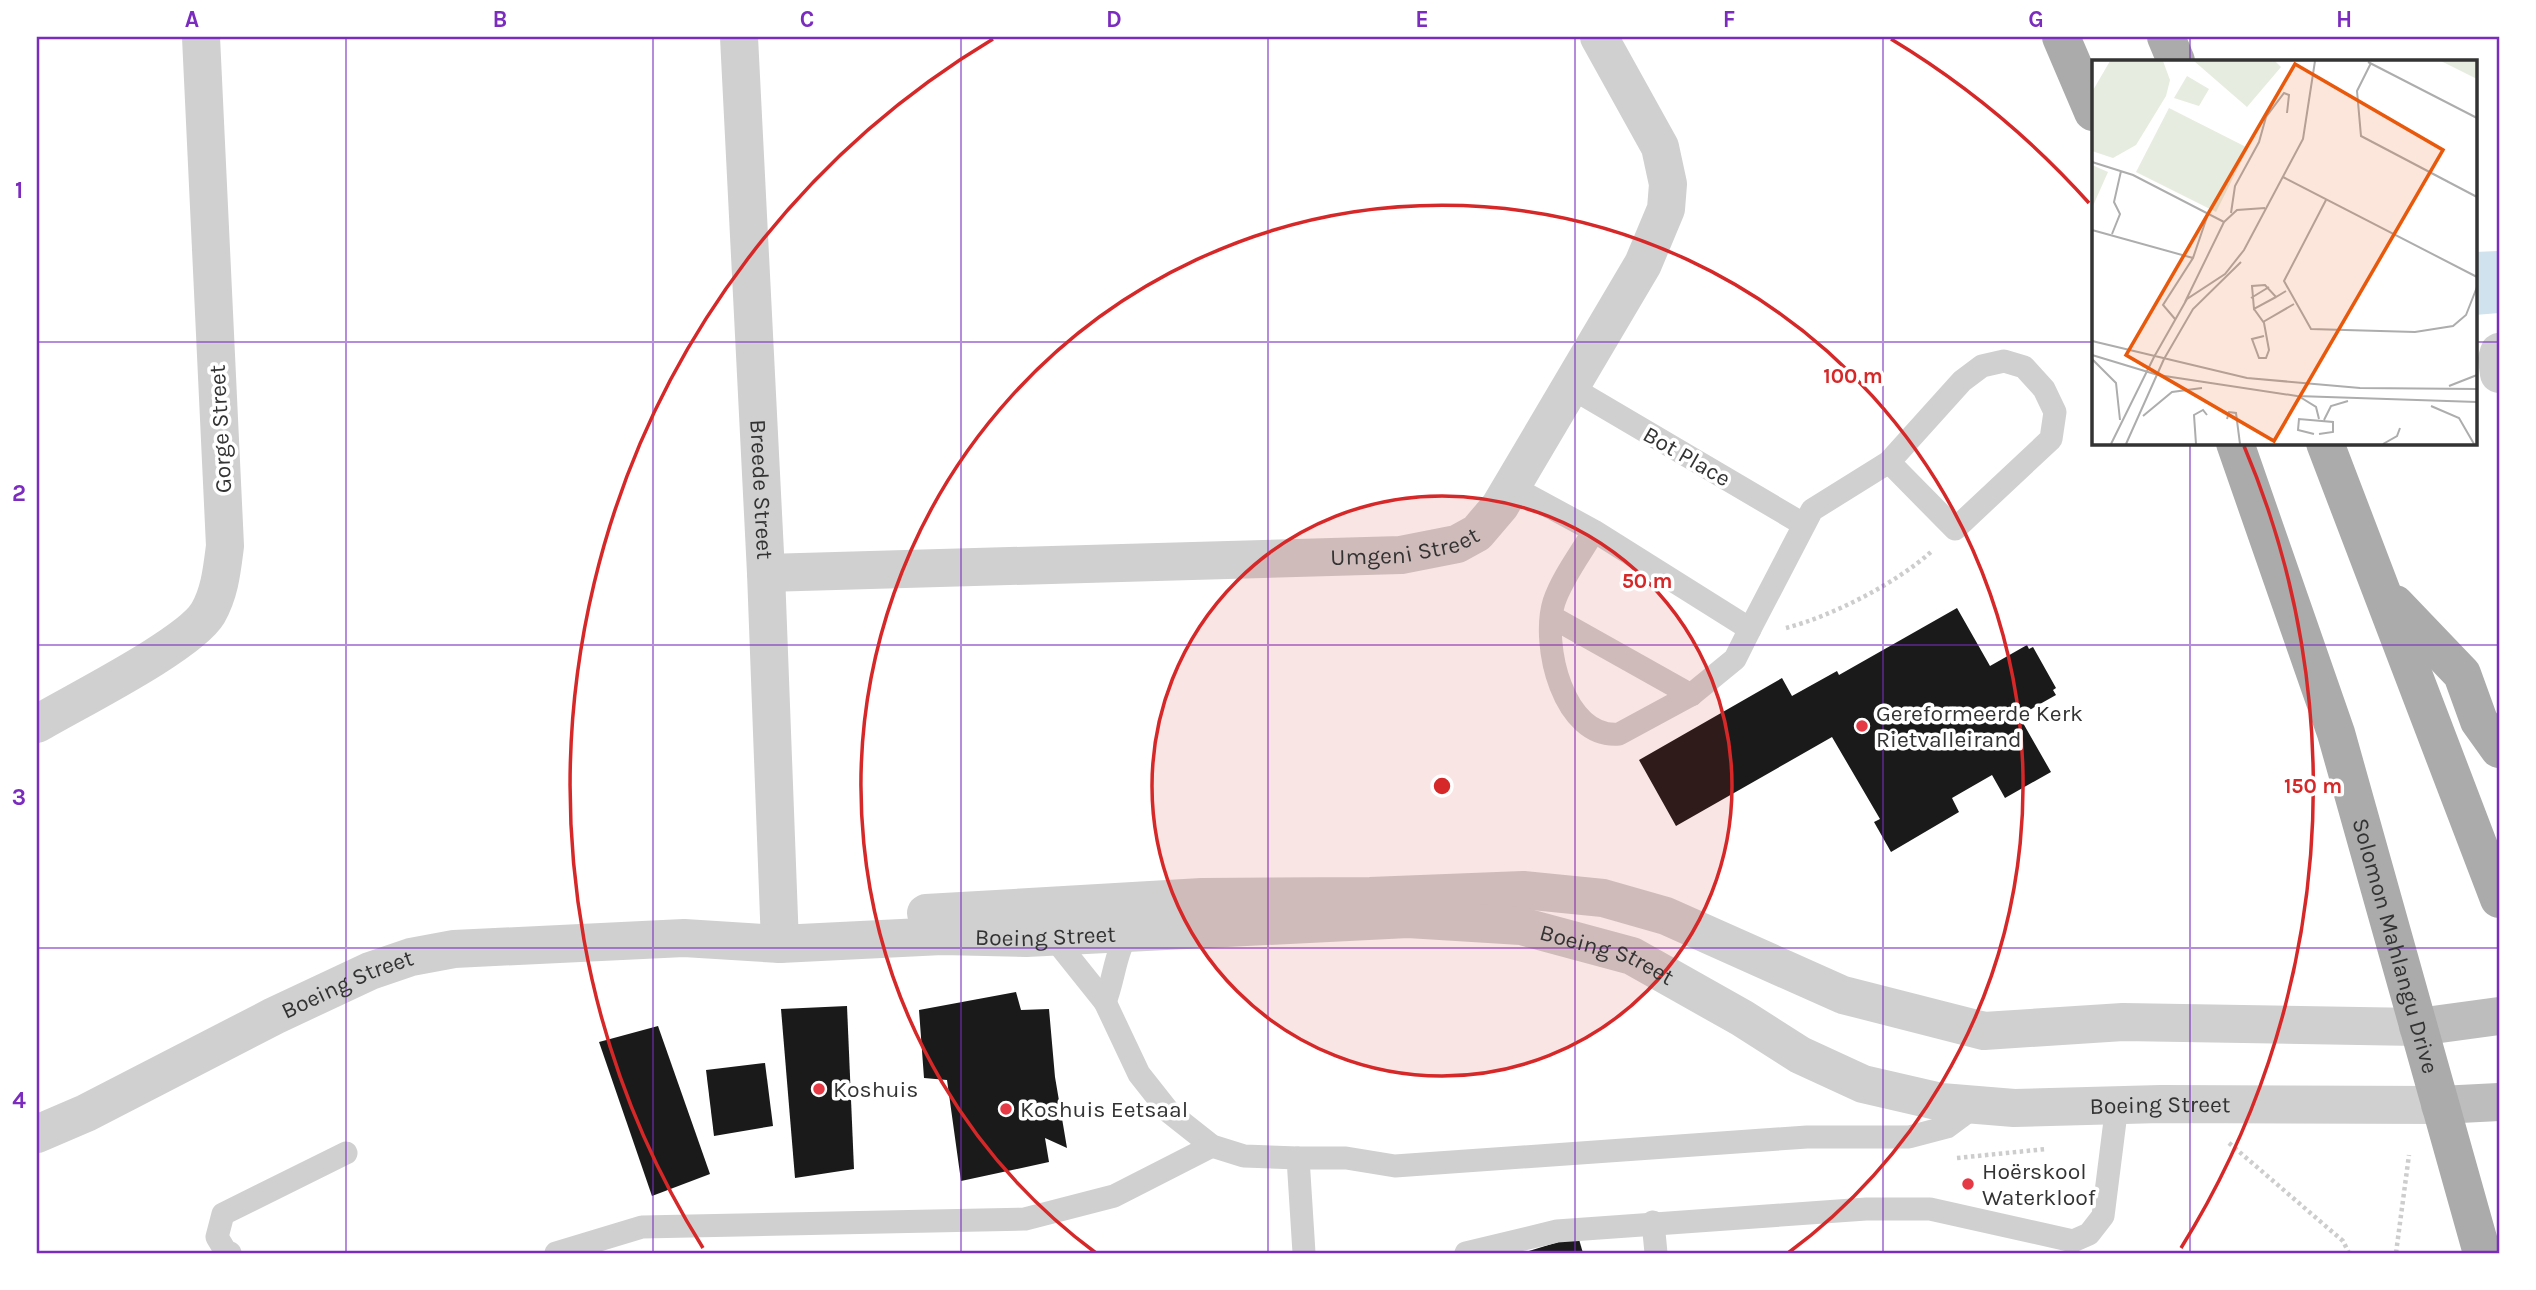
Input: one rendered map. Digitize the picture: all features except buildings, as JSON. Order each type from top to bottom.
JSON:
[{"type":"main road","points":[[2061,37],[2092,110]]},
{"type":"main road","points":[[2166,37],[2176,60]]},
{"type":"main road","name":"Solomon Mahlangu Drive","points":[[2235,444],[2336,733],[2482,1253]]},
{"type":"main road","points":[[2325,444],[2499,899]]},
{"type":"main road","points":[[2383,593],[2462,674],[2480,721],[2499,749]]},
{"type":"main road","name":"Boeing Street","points":[[2418,1027],[2499,1016]]},
{"type":"main road","name":"Boeing Street","points":[[2440,1105],[2499,1102]]},
{"type":"street","name":"Gorge Street","points":[[37,724],[183,637],[207,615],[221,582],[225,546],[201,37]]},
{"type":"street","name":"Breede Street","points":[[739,37],[766,573],[780,932]]},
{"type":"street","name":"Umgeni Street","points":[[766,573],[1401,555],[1457,544],[1477,533],[1513,487],[1572,388],[1643,264],[1666,209],[1668,184],[1660,147],[1599,37]]},
{"type":"street","points":[[2499,352],[2499,374]]},
{"type":"street","name":"Boeing Street","points":[[37,1134],[86,1113],[318,994],[370,971],[411,957],[454,949],[780,932],[1156,899],[1523,890],[1603,898],[1666,916],[1843,995],[1984,1031],[2123,1022],[2418,1027]]},
{"type":"street","name":"Boeing Street","points":[[780,932],[921,937],[1053,937],[1129,931],[1408,919],[1521,926],[1632,956],[1742,1018],[1800,1055],[1863,1084],[1941,1102],[2014,1108],[2117,1105],[2440,1105]]},
{"type":"lane","points":[[1594,531],[1555,602],[1552,617],[1553,648],[1560,687],[1573,713],[1588,729],[1607,735],[1619,734],[1691,695],[1735,659],[1812,510],[1889,462],[1962,381],[1982,366],[2004,361],[2024,368],[2044,389],[2055,412],[2051,439],[1955,528],[1889,462]]},
{"type":"lane","name":"Bot Place","points":[[1572,388],[1803,524]]},
{"type":"lane","points":[[1513,487],[1594,531],[1750,629]]},
{"type":"lane","points":[[1552,617],[1691,695]]},
{"type":"lane","points":[[1105,1002],[1114,978],[1120,948],[1129,931],[1156,899]]},
{"type":"lane","points":[[1053,937],[1105,1002],[1139,1074],[1169,1112],[1212,1146],[1244,1156],[1346,1158],[1395,1166],[1807,1137],[1909,1137],[1947,1127],[1974,1107],[2014,1108]]},
{"type":"lane","points":[[1466,1253],[1556,1231],[1653,1222],[1866,1209],[1930,1209],[2073,1241],[2089,1234],[2103,1216],[2117,1105]]},
{"type":"lane","points":[[556,1253],[642,1227],[1025,1219],[1114,1196],[1212,1146]]},
{"type":"lane","points":[[230,1253],[226,1252],[217,1237],[223,1214],[346,1153]]},
{"type":"lane","points":[[1298,1158],[1304,1253]]},
{"type":"lane","points":[[1653,1222],[1656,1253]]},
{"type":"path","points":[[1750,629],[1760,634],[1815,621],[1892,579],[1925,557],[1955,528]]},
{"type":"path","points":[[2226,1140],[2343,1241],[2349,1253]]},
{"type":"path","points":[[1944,1160],[2051,1149]]},
{"type":"path","points":[[2396,1253],[2409,1155]]},
{"type":"water","points":[[2498,251],[2499,313],[2476,315],[2476,252]]},
{"type":"place","name":"Gereformeerde Kerk Rietvalleirand","points":[[1862,726]]},
{"type":"place","name":"Koshuis","points":[[819,1089]]},
{"type":"place","name":"Koshuis Eetsaal","points":[[1006,1109]]},
{"type":"place","name":"Hoërskool Waterkloof","points":[[1968,1184]]}]
